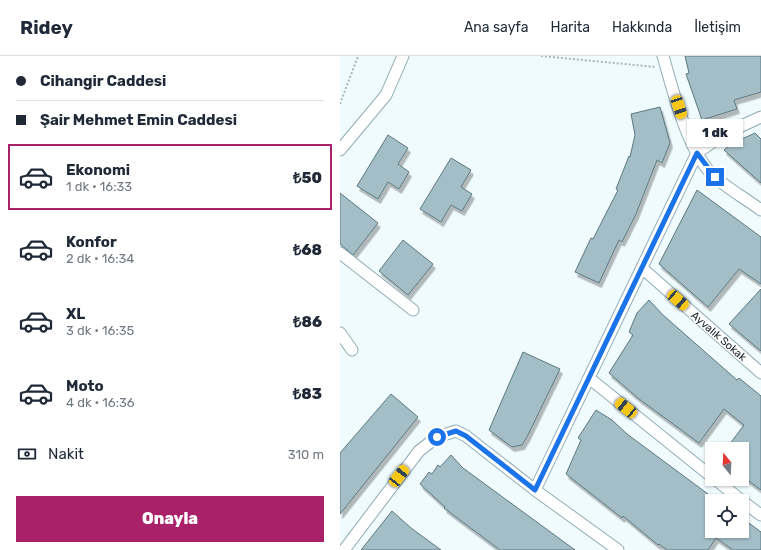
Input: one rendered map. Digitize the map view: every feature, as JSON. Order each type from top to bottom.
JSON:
[{"type":"street","points":[[340,150],[386,94],[403,56]]},
{"type":"street","points":[[663,56],[687,132],[697,153],[715,177],[761,210]]},
{"type":"street","points":[[535,490],[697,153],[724,134],[761,117]]},
{"type":"street","points":[[340,253],[413,310]]},
{"type":"street","name":"Ayvalık Sokak","points":[[642,268],[761,373]]},
{"type":"street","points":[[340,333],[352,350]]},
{"type":"street","points":[[589,378],[705,471]]},
{"type":"street","points":[[344,550],[418,451],[437,437],[456,431],[466,436],[535,490],[618,550]]},
{"type":"street","points":[[723,486],[733,494]]},
{"type":"street","points":[[749,506],[761,515]]},
{"type":"path","points":[[340,104],[358,56]]},
{"type":"path","points":[[541,56],[656,67]]},
{"type":"building","points":[[685,56],[761,56],[761,92],[734,100],[737,109],[702,120],[686,74],[689,73]]},
{"type":"building","points":[[660,107],[670,143],[662,163],[657,160],[636,214],[622,242],[619,240],[599,283],[575,272],[591,238],[593,239],[618,190],[616,189],[629,156],[630,157],[635,135],[631,114]]},
{"type":"building","points":[[755,133],[761,139],[761,183],[724,150],[731,144]]},
{"type":"building","points":[[388,135],[408,148],[398,164],[409,172],[399,189],[388,182],[378,199],[357,186]]},
{"type":"building","points":[[451,158],[471,170],[461,187],[472,194],[462,211],[451,205],[441,222],[420,209]]},
{"type":"building","points":[[697,190],[761,237],[761,284],[739,269],[708,307],[659,264]]},
{"type":"building","points":[[340,193],[378,223],[353,255],[340,244]]},
{"type":"building","points":[[403,240],[433,264],[408,295],[379,271]]},
{"type":"building","points":[[761,289],[761,351],[729,324]]},
{"type":"building","points":[[649,300],[663,315],[737,380],[739,378],[761,396],[761,490],[749,481],[749,442],[731,442],[744,425],[724,409],[699,443],[639,399],[609,373],[633,335],[629,332],[637,313]]},
{"type":"building","points":[[523,352],[560,369],[527,437],[522,445],[512,447],[489,430]]},
{"type":"building","points":[[391,394],[418,417],[340,514],[340,453]]},
{"type":"building","points":[[596,410],[612,420],[627,434],[708,494],[705,494],[705,538],[716,538],[708,550],[667,550],[659,544],[658,545],[623,516],[622,518],[566,474],[581,440],[578,438]]},
{"type":"building","points":[[451,455],[463,468],[575,550],[500,550],[444,508],[445,507],[420,484],[429,472],[432,474],[438,465],[440,467]]},
{"type":"building","points":[[392,511],[411,528],[441,550],[361,550]]},
{"type":"building","points":[[749,523],[761,532],[761,550],[733,550],[716,538],[749,538]]},
{"type":"route","points":[[437,437],[456,431],[466,436],[535,490],[697,153],[715,177]]}]
